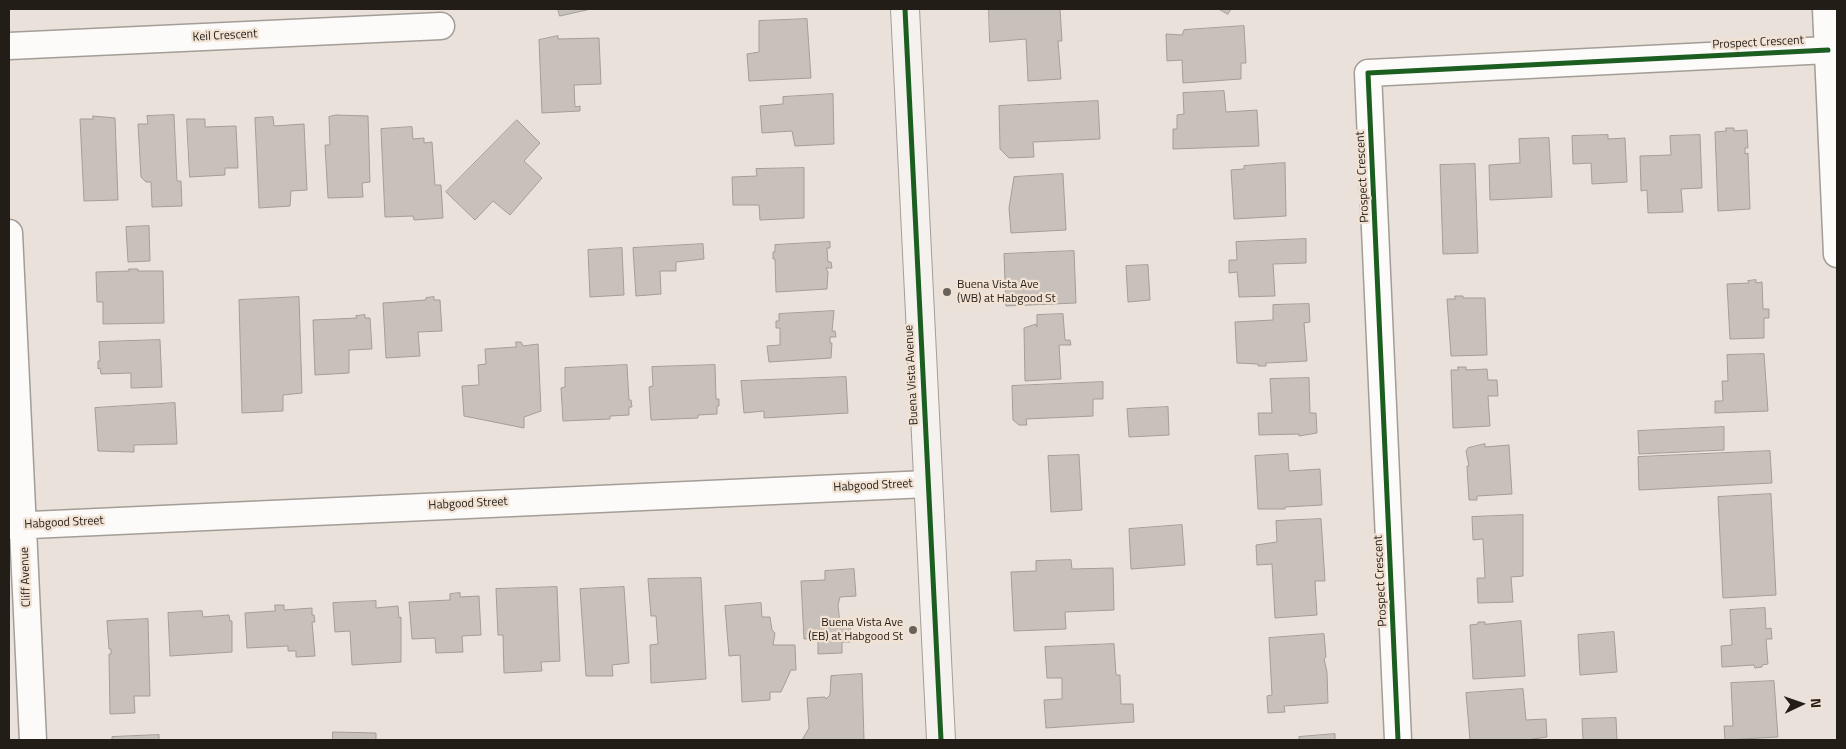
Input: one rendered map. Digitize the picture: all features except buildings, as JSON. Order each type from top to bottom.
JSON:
[{"type":"street","name":"Buena Vista Avenue","points":[[905,9],[941,740]]},
{"type":"street","points":[[1826,9],[1837,254]]},
{"type":"street","name":"Keil Crescent","points":[[9,46],[441,26]]},
{"type":"street","name":"Prospect Crescent","points":[[1398,740],[1368,73],[1828,50]]},
{"type":"street","name":"Cliff Avenue","points":[[9,233],[16,525],[33,740]]},
{"type":"street","name":"Habgood Street","points":[[16,525],[928,484]]},
{"type":"cycle path","points":[[905,9],[941,740]]},
{"type":"cycle path","points":[[1398,740],[1368,73],[1828,50]]},
{"type":"place","name":"Buena Vista Ave (WB) at Habgood St","points":[[947,292]]},
{"type":"place","name":"Buena Vista Ave (EB) at Habgood St","points":[[913,630]]}]
